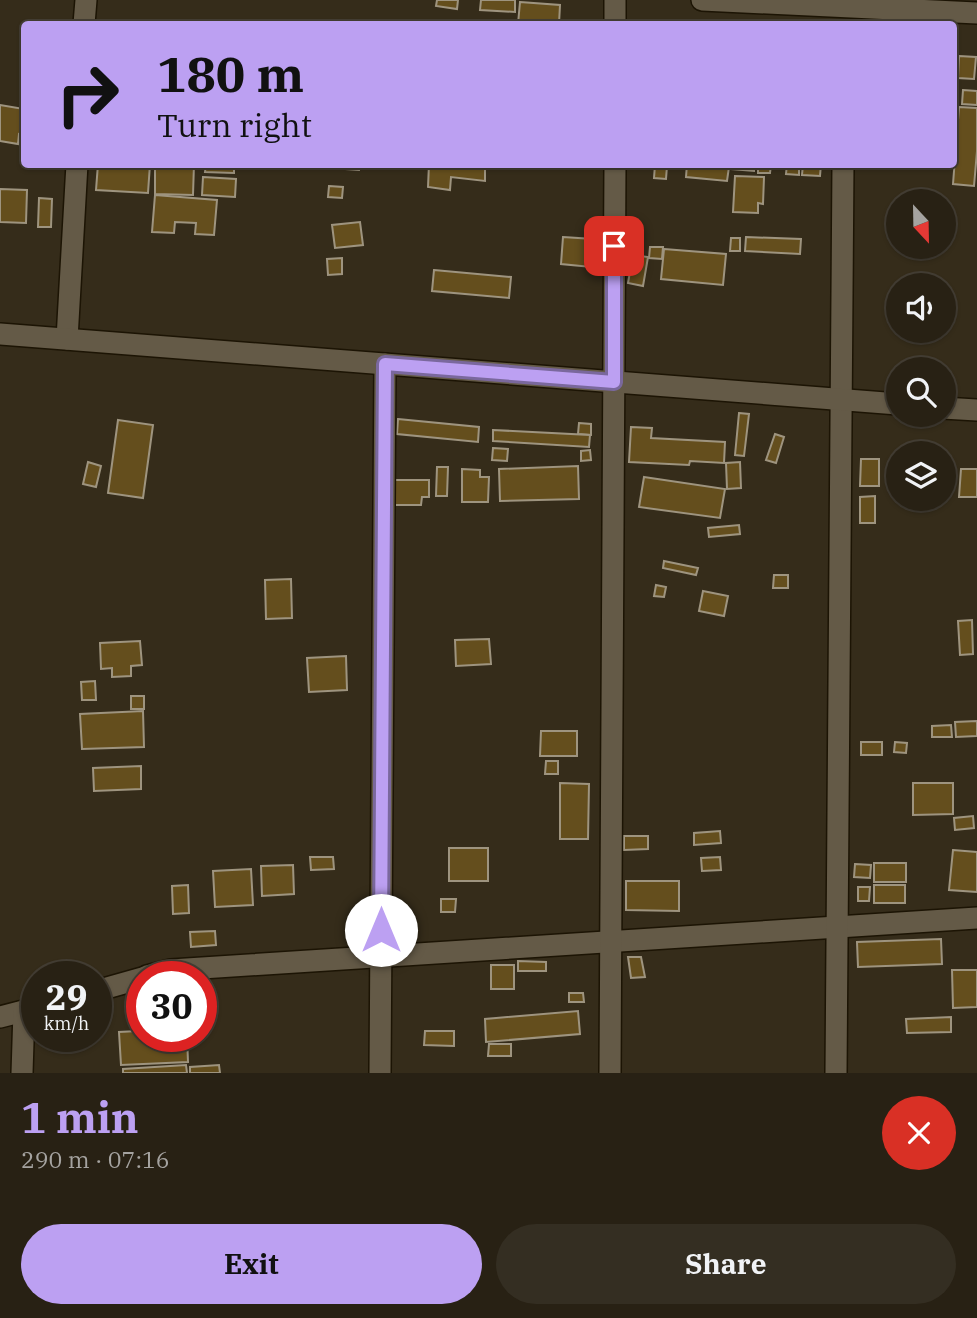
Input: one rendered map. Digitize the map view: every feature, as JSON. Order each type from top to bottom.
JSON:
[{"type":"street","points":[[85,21],[86,0]]},
{"type":"street","points":[[615,0],[615,21]]},
{"type":"street","points":[[702,0],[844,10],[977,13]]},
{"type":"street","points":[[67,339],[77,168]]},
{"type":"street","points":[[610,1073],[615,168]]},
{"type":"street","points":[[836,1073],[843,168]]},
{"type":"street","points":[[0,334],[886,403]]},
{"type":"street","points":[[380,1073],[385,364]]},
{"type":"street","points":[[956,409],[977,410]]},
{"type":"street","points":[[217,967],[977,918]]},
{"type":"street","points":[[0,1017],[21,1011]]},
{"type":"street","points":[[22,1073],[25,1052]]},
{"type":"building","points":[[437,0],[458,0],[457,9],[436,6]]},
{"type":"building","points":[[481,0],[515,0],[515,12],[480,10]]},
{"type":"building","points":[[520,2],[560,5],[559,21],[518,21]]},
{"type":"building","points":[[959,56],[976,57],[974,79],[958,78]]},
{"type":"building","points":[[963,90],[977,91],[977,105],[962,104]]},
{"type":"building","points":[[0,105],[21,108],[21,134],[18,144],[0,141]]},
{"type":"building","points":[[959,107],[977,108],[974,186],[953,184],[954,168],[957,168]]},
{"type":"building","points":[[98,168],[150,168],[148,193],[96,190]]},
{"type":"building","points":[[155,168],[194,168],[193,195],[155,194]]},
{"type":"building","points":[[206,168],[234,168],[234,173],[205,172]]},
{"type":"building","points":[[429,168],[485,168],[485,181],[451,177],[450,190],[428,187]]},
{"type":"building","points":[[655,168],[667,168],[666,179],[654,178]]},
{"type":"building","points":[[687,168],[729,168],[727,181],[686,177]]},
{"type":"building","points":[[754,168],[754,171],[731,169]]},
{"type":"building","points":[[758,168],[771,168],[770,173],[758,173]]},
{"type":"building","points":[[787,168],[799,168],[799,175],[786,174]]},
{"type":"building","points":[[803,168],[821,168],[820,176],[802,175]]},
{"type":"building","points":[[735,176],[764,177],[763,204],[758,203],[758,213],[733,212]]},
{"type":"building","points":[[203,177],[236,179],[235,197],[202,195]]},
{"type":"building","points":[[329,186],[343,187],[342,198],[328,197]]},
{"type":"building","points":[[0,189],[27,190],[26,223],[0,222]]},
{"type":"building","points":[[155,195],[217,200],[214,235],[195,234],[196,223],[175,222],[174,233],[152,232]]},
{"type":"building","points":[[39,198],[52,199],[51,227],[38,227]]},
{"type":"building","points":[[360,222],[363,245],[335,248],[332,225]]},
{"type":"building","points":[[563,237],[593,239],[591,267],[561,264]]},
{"type":"building","points":[[746,237],[801,239],[800,254],[745,251]]},
{"type":"building","points":[[731,238],[740,238],[740,251],[730,251]]},
{"type":"building","points":[[650,247],[663,247],[662,259],[649,258]]},
{"type":"building","points":[[664,249],[726,254],[723,285],[661,279]]},
{"type":"building","points":[[633,255],[648,257],[643,286],[628,283]]},
{"type":"building","points":[[342,258],[342,274],[328,275],[327,259]]},
{"type":"building","points":[[434,270],[511,277],[509,298],[432,291]]},
{"type":"building","points":[[739,413],[749,414],[744,456],[735,455]]},
{"type":"building","points":[[398,419],[479,427],[478,442],[397,434]]},
{"type":"building","points":[[118,420],[153,425],[143,498],[108,493]]},
{"type":"building","points":[[579,423],[591,424],[591,435],[578,434]]},
{"type":"building","points":[[631,427],[652,428],[651,438],[725,442],[724,463],[690,461],[689,465],[629,462]]},
{"type":"building","points":[[493,430],[590,435],[589,447],[493,441]]},
{"type":"building","points":[[775,434],[784,437],[776,463],[766,460]]},
{"type":"building","points":[[493,448],[508,449],[507,461],[492,460]]},
{"type":"building","points":[[590,450],[591,460],[581,461],[581,451]]},
{"type":"building","points":[[861,459],[879,459],[879,486],[860,486]]},
{"type":"building","points":[[88,462],[101,466],[96,487],[83,484]]},
{"type":"building","points":[[740,462],[741,488],[727,489],[726,463]]},
{"type":"building","points":[[578,466],[579,499],[500,501],[499,469]]},
{"type":"building","points":[[437,467],[448,467],[447,496],[436,496]]},
{"type":"building","points":[[462,469],[480,470],[480,477],[489,477],[488,502],[462,502]]},
{"type":"building","points":[[961,469],[977,469],[977,497],[959,497]]},
{"type":"building","points":[[644,477],[725,489],[720,518],[639,507]]},
{"type":"building","points":[[395,480],[429,480],[429,497],[422,497],[421,505],[395,505]]},
{"type":"building","points":[[875,496],[875,523],[860,523],[860,497]]},
{"type":"building","points":[[739,525],[740,534],[709,537],[708,528]]},
{"type":"building","points":[[664,561],[698,568],[696,575],[663,568]]},
{"type":"building","points":[[774,575],[788,575],[788,588],[773,588]]},
{"type":"building","points":[[291,579],[292,618],[266,619],[265,580]]},
{"type":"building","points":[[656,585],[666,587],[664,597],[654,596]]},
{"type":"building","points":[[703,591],[728,596],[724,616],[699,611]]},
{"type":"building","points":[[972,620],[973,654],[960,655],[958,621]]},
{"type":"building","points":[[489,639],[491,664],[456,666],[455,640]]},
{"type":"building","points":[[140,641],[142,665],[131,666],[131,676],[112,677],[112,668],[101,669],[100,643]]},
{"type":"building","points":[[346,656],[347,690],[309,692],[307,658]]},
{"type":"building","points":[[95,681],[96,700],[82,700],[81,682]]},
{"type":"building","points":[[131,696],[144,696],[144,709],[131,709]]},
{"type":"building","points":[[143,711],[144,747],[82,749],[80,714]]},
{"type":"building","points":[[977,721],[977,736],[956,737],[955,722]]},
{"type":"building","points":[[951,725],[952,737],[932,737],[932,726]]},
{"type":"building","points":[[541,731],[577,731],[577,756],[540,756]]},
{"type":"building","points":[[861,742],[882,742],[882,755],[861,755]]},
{"type":"building","points":[[895,742],[907,743],[906,753],[894,752]]},
{"type":"building","points":[[546,761],[558,761],[558,774],[545,774]]},
{"type":"building","points":[[141,766],[141,789],[94,791],[93,768]]},
{"type":"building","points":[[560,783],[589,784],[588,839],[560,839]]},
{"type":"building","points":[[913,783],[953,783],[953,814],[913,815]]},
{"type":"building","points":[[973,816],[974,828],[955,830],[954,818]]},
{"type":"building","points":[[720,831],[721,843],[694,845],[694,833]]},
{"type":"building","points":[[624,836],[648,836],[648,849],[624,850]]},
{"type":"building","points":[[449,848],[488,848],[488,881],[449,881]]},
{"type":"building","points":[[953,850],[977,852],[977,892],[949,890]]},
{"type":"building","points":[[310,857],[333,857],[334,869],[311,870]]},
{"type":"building","points":[[720,857],[721,870],[702,871],[701,858]]},
{"type":"building","points":[[874,863],[906,863],[906,882],[874,882]]},
{"type":"building","points":[[855,864],[871,865],[870,878],[854,877]]},
{"type":"building","points":[[293,865],[294,894],[262,896],[261,866]]},
{"type":"building","points":[[251,869],[253,905],[215,907],[213,871]]},
{"type":"building","points":[[626,881],[679,881],[679,911],[626,910]]},
{"type":"building","points":[[188,885],[189,913],[173,914],[172,886]]},
{"type":"building","points":[[874,885],[905,885],[905,903],[874,903]]},
{"type":"building","points":[[858,887],[870,887],[869,901],[858,901]]},
{"type":"building","points":[[441,899],[456,899],[455,912],[441,912]]},
{"type":"building","points":[[215,931],[216,945],[191,947],[190,932]]},
{"type":"building","points":[[941,939],[942,964],[858,967],[857,942]]},
{"type":"building","points":[[628,957],[641,957],[645,977],[631,978]]},
{"type":"building","points":[[518,961],[546,962],[546,971],[518,971]]},
{"type":"building","points":[[491,965],[514,965],[514,989],[491,989]]},
{"type":"building","points":[[952,970],[977,970],[977,1007],[953,1008]]},
{"type":"building","points":[[569,993],[583,993],[584,1002],[569,1002]]},
{"type":"building","points":[[578,1011],[580,1034],[486,1042],[485,1019]]},
{"type":"building","points":[[951,1017],[951,1032],[907,1033],[906,1019]]},
{"type":"building","points":[[425,1031],[454,1031],[454,1046],[424,1045]]},
{"type":"building","points":[[119,1032],[126,1032],[126,1052],[188,1052],[188,1062],[121,1065]]},
{"type":"building","points":[[489,1044],[511,1044],[511,1056],[488,1056]]},
{"type":"building","points":[[186,1065],[187,1073],[123,1073],[123,1069]]},
{"type":"building","points":[[219,1065],[220,1073],[190,1073],[190,1067]]},
{"type":"route","points":[[381,930],[385,364],[614,382],[614,246]]}]
